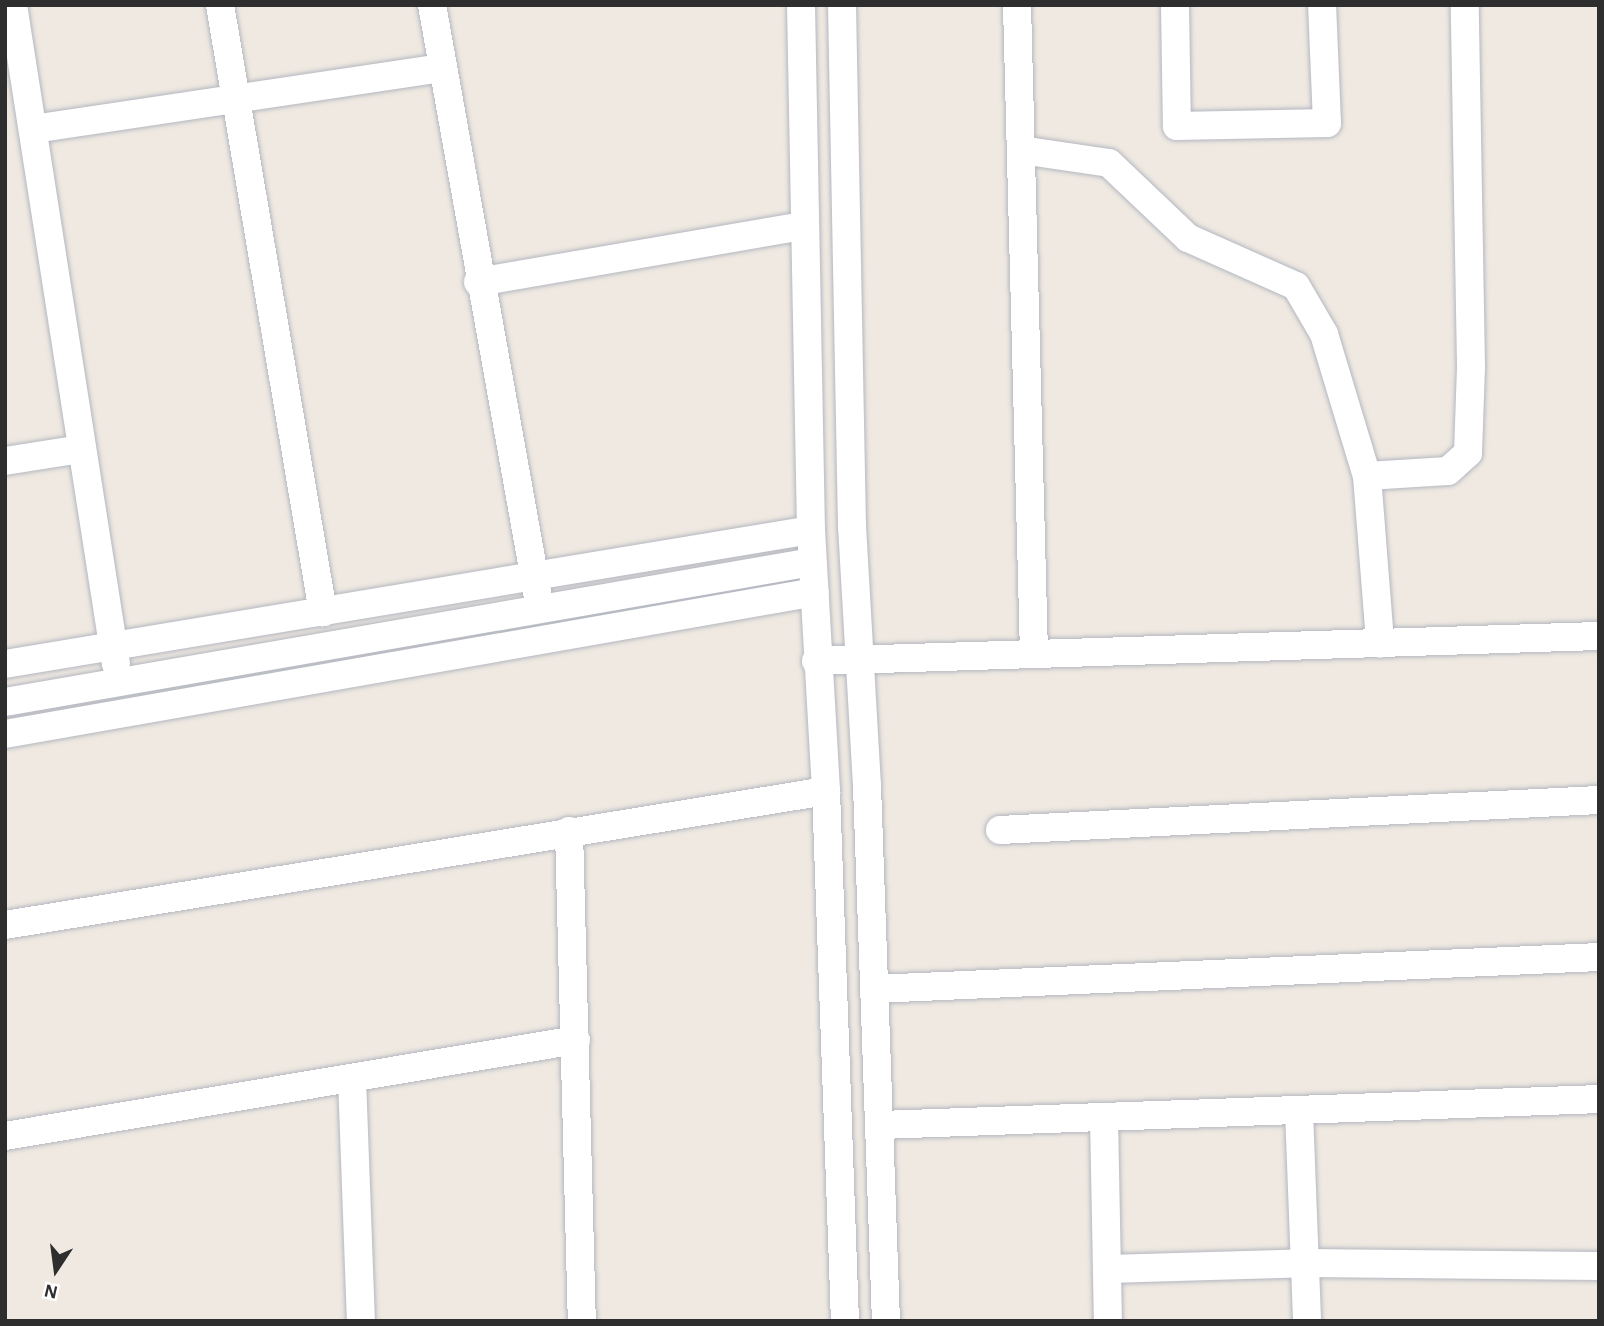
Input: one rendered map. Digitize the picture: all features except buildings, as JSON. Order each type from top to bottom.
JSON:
[{"type":"street","points":[[13,5],[120,684]]},
{"type":"street","points":[[220,5],[323,612]]},
{"type":"street","points":[[432,5],[440,68],[478,282],[540,607]]},
{"type":"street","points":[[801,5],[803,226],[811,530],[816,661],[827,791],[845,1321]]},
{"type":"street","points":[[842,5],[843,221],[858,658],[876,989],[886,1321]]},
{"type":"street","points":[[1017,5],[1034,654]]},
{"type":"street","points":[[1175,5],[1177,126],[1326,123],[1322,5]]},
{"type":"street","points":[[1367,476],[1448,471],[1468,453],[1471,366],[1465,5]]},
{"type":"street","points":[[33,129],[440,68]]},
{"type":"street","points":[[1021,150],[1109,163],[1188,238],[1296,286],[1324,334],[1367,476],[1380,643]]},
{"type":"street","points":[[478,282],[803,226]]},
{"type":"street","points":[[5,461],[81,449]]},
{"type":"street","points":[[5,664],[533,579],[811,530]]},
{"type":"street","points":[[5,702],[120,684],[540,607],[813,562]]},
{"type":"street","points":[[5,734],[815,592]]},
{"type":"street","points":[[816,661],[1599,636]]},
{"type":"street","points":[[5,925],[827,791]]},
{"type":"street","points":[[1000,830],[1599,800]]},
{"type":"street","points":[[569,831],[582,1321]]},
{"type":"street","points":[[876,989],[1599,957]]},
{"type":"street","points":[[5,1136],[576,1040]]},
{"type":"street","points":[[352,1078],[361,1321]]},
{"type":"street","points":[[881,1125],[1599,1099]]},
{"type":"street","points":[[1299,1111],[1307,1321]]},
{"type":"street","points":[[1104,1117],[1108,1321]]},
{"type":"street","points":[[1108,1269],[1305,1263],[1599,1266]]}]
